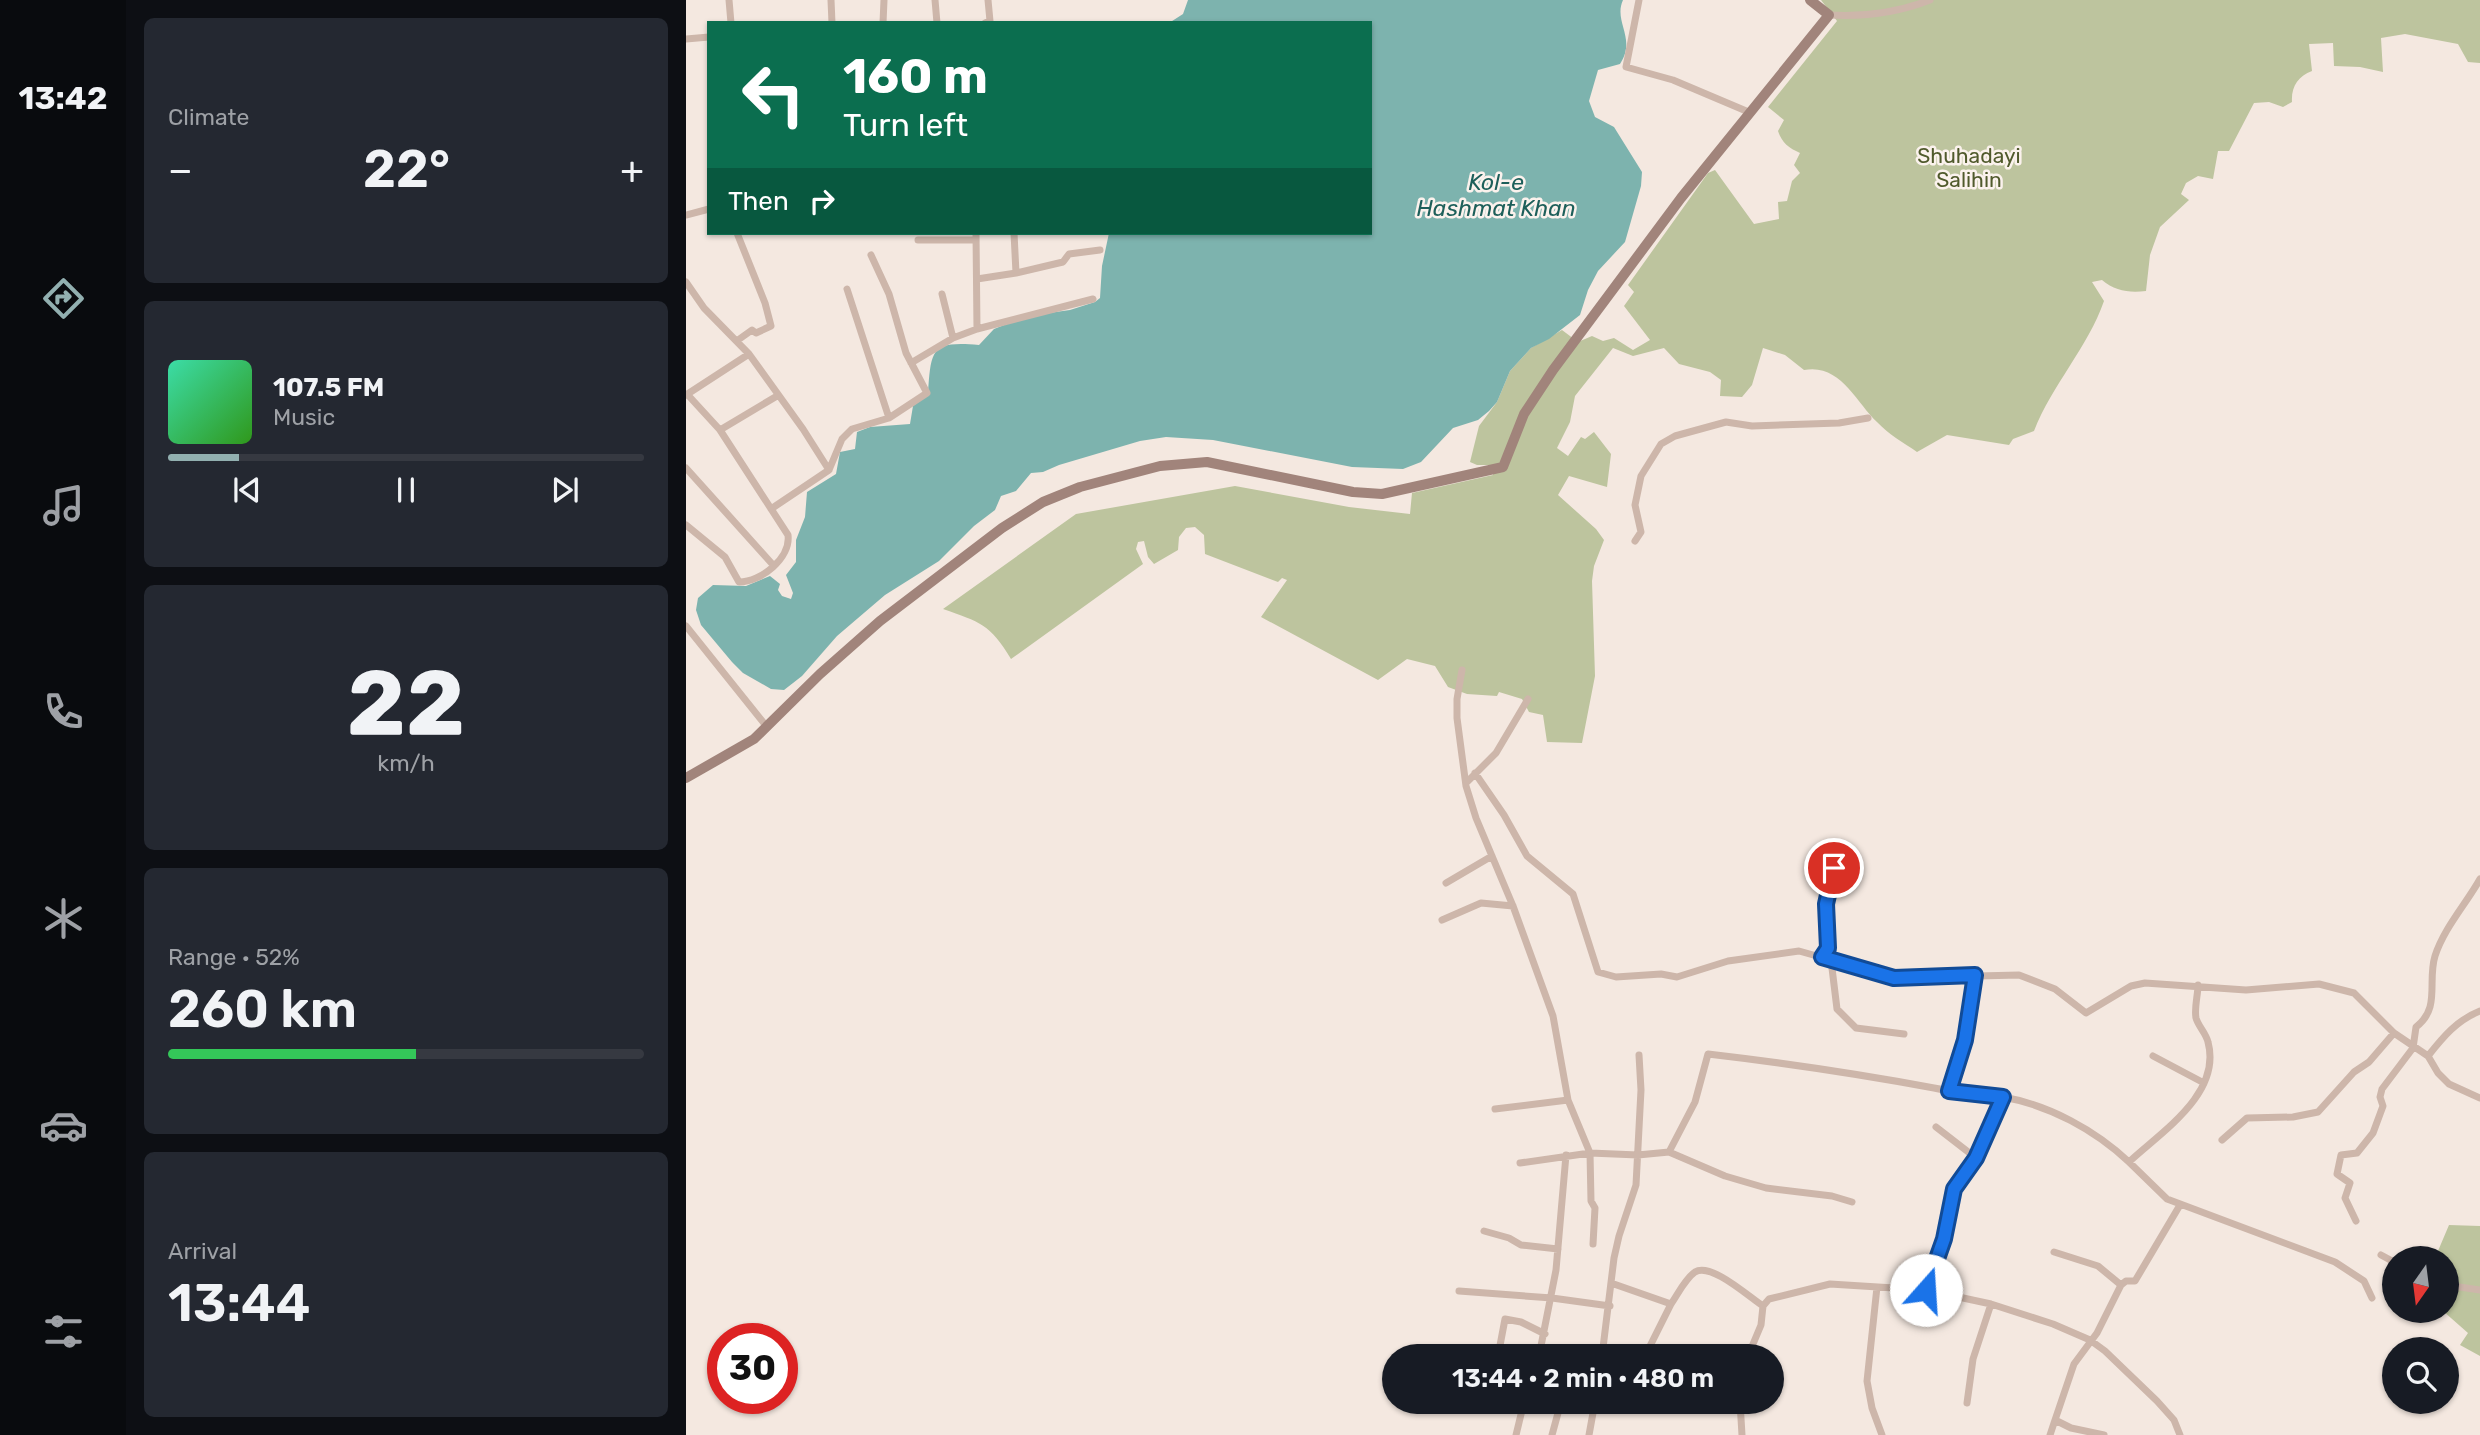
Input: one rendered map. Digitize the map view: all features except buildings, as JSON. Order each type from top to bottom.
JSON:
[{"type":"street","points":[[729,0],[731,21]]},
{"type":"street","points":[[831,0],[832,21]]},
{"type":"street","points":[[883,21],[884,0]]},
{"type":"street","points":[[936,0],[937,21]]},
{"type":"street","points":[[988,0],[990,21]]},
{"type":"street","points":[[1639,0],[1626,67],[1674,80],[1752,113]]},
{"type":"street","points":[[1810,0],[1829,15],[1854,17],[1904,10],[1930,0]]},
{"type":"street","points":[[686,778],[754,739],[820,674],[880,621],[1002,528],[1043,502],[1080,487],[1160,466],[1208,461],[1353,492],[1382,494],[1503,467],[1524,414],[1553,370],[1681,198],[1829,15]]},
{"type":"street","points":[[686,39],[707,37]]},
{"type":"street","points":[[686,215],[707,210]]},
{"type":"street","points":[[738,235],[765,303],[771,326],[756,333],[752,330],[738,340]]},
{"type":"street","points":[[1014,235],[1016,273]]},
{"type":"street","points":[[918,240],[976,237],[977,328]]},
{"type":"street","points":[[977,279],[1063,262],[1069,254],[1100,250]]},
{"type":"street","points":[[771,509],[829,470],[842,439],[852,429],[889,418],[927,393],[911,363],[889,294],[871,255]]},
{"type":"street","points":[[686,282],[704,308],[738,340],[803,429],[829,470]]},
{"type":"street","points":[[847,289],[889,418]]},
{"type":"street","points":[[942,293],[953,338]]},
{"type":"street","points":[[911,363],[953,338],[977,328],[1093,299]]},
{"type":"street","points":[[686,525],[725,557],[738,582],[749,581],[774,566],[785,553],[789,542],[788,535],[720,430],[686,394],[748,354]]},
{"type":"street","points":[[720,430],[777,396]]},
{"type":"street","points":[[1635,541],[1641,532],[1635,505],[1641,476],[1661,443],[1675,436],[1726,422],[1752,426],[1839,423],[1868,418]]},
{"type":"street","points":[[686,468],[774,566]]},
{"type":"street","points":[[686,626],[766,727]]},
{"type":"street","points":[[1462,670],[1457,718],[1466,783],[1476,818],[1513,906],[1553,1016],[1568,1100],[1590,1153],[1591,1201],[1595,1208],[1593,1244]]},
{"type":"street","points":[[1466,783],[1496,753],[1528,699]]},
{"type":"street","points":[[1475,773],[1527,856],[1573,894],[1598,972],[1616,977],[1661,974],[1677,977],[1728,961],[1799,951],[1894,978],[2019,975],[2055,989],[2086,1013],[2131,986],[2146,983],[2246,990],[2329,985],[2354,993],[2394,1033],[2428,1056],[2438,1073],[2449,1084],[2480,1098]]},
{"type":"street","points":[[1446,883],[1492,856]]},
{"type":"street","points":[[1822,957],[1828,948],[1826,904],[1834,868]]},
{"type":"street","points":[[2356,1221],[2345,1198],[2350,1183],[2337,1174],[2341,1155],[2357,1153],[2373,1133],[2383,1106],[2380,1097],[2382,1089],[2413,1048],[2416,1027],[2426,1020],[2432,1007],[2433,965],[2437,951],[2480,879]]},
{"type":"street","points":[[1442,920],[1481,903],[1513,906]]},
{"type":"street","points":[[1831,960],[1837,1009],[1845,1018],[1856,1028],[1904,1034]]},
{"type":"street","points":[[1949,1091],[1965,1040],[1975,975]]},
{"type":"street","points":[[2129,1162],[2168,1129],[2196,1098],[2204,1083],[2209,1065],[2208,1042],[2196,1018],[2198,985]]},
{"type":"street","points":[[2428,1056],[2448,1031],[2465,1017],[2480,1011]]},
{"type":"street","points":[[2222,1140],[2247,1118],[2293,1117],[2318,1112],[2394,1033]]},
{"type":"street","points":[[1669,1152],[1695,1102],[1709,1054],[1833,1069],[1949,1091],[2003,1097],[2080,1125],[2112,1146],[2167,1199],[2208,1212],[2334,1262],[2364,1281],[2372,1298]]},
{"type":"street","points":[[1604,1344],[1619,1236],[1636,1185],[1639,1055]]},
{"type":"street","points":[[2153,1056],[2204,1083]]},
{"type":"street","points":[[1926,1290],[1944,1239],[1954,1189],[1976,1158],[2003,1097]]},
{"type":"street","points":[[1495,1109],[1568,1100]]},
{"type":"street","points":[[1936,1127],[1976,1158]]},
{"type":"street","points":[[1520,1164],[1590,1153],[1638,1155],[1669,1152],[1725,1176],[1766,1188],[1832,1196],[1852,1202]]},
{"type":"street","points":[[1542,1344],[1552,1298],[1566,1155]]},
{"type":"street","points":[[2050,1435],[2067,1378],[2097,1333],[2121,1285],[2126,1281],[2134,1281],[2180,1205]]},
{"type":"street","points":[[1484,1231],[1509,1238],[1521,1245],[1558,1249]]},
{"type":"street","points":[[2054,1252],[2098,1266],[2121,1285]]},
{"type":"street","points":[[1650,1344],[1671,1304],[1698,1269],[1730,1281],[1763,1306]]},
{"type":"street","points":[[1611,1283],[1671,1304]]},
{"type":"street","points":[[1753,1344],[1760,1325],[1763,1306],[1769,1299],[1830,1284],[1926,1290],[1991,1304],[2053,1324],[2090,1340],[2157,1401],[2174,1420],[2179,1435]]},
{"type":"street","points":[[1877,1287],[1867,1381],[1871,1408],[1882,1435]]},
{"type":"street","points":[[2459,1287],[2480,1290]]},
{"type":"street","points":[[1459,1291],[1552,1298],[1609,1306]]},
{"type":"street","points":[[1966,1403],[1973,1359],[1991,1304]]},
{"type":"street","points":[[1500,1344],[1505,1319],[1521,1322],[1545,1334]]},
{"type":"street","points":[[1516,1435],[1520,1414]]},
{"type":"street","points":[[1552,1435],[1558,1414]]},
{"type":"street","points":[[1589,1435],[1593,1414]]},
{"type":"street","points":[[1741,1414],[1742,1435]]},
{"type":"street","points":[[2055,1420],[2104,1435]]},
{"type":"green space","name":"Shuhadayi Salihin","points":[[1821,0],[2480,0],[2480,63],[2468,62],[2458,44],[2405,34],[2381,38],[2383,72],[2360,67],[2334,66],[2333,43],[2309,44],[2312,71],[2296,83],[2292,102],[2283,107],[2269,102],[2254,103],[2229,151],[2218,151],[2213,179],[2198,176],[2186,183],[2181,194],[2189,200],[2160,227],[2150,255],[2146,291],[2122,290],[2102,280],[2092,282],[2104,301],[2089,334],[2050,398],[2034,431],[2013,439],[2009,445],[1947,435],[1917,452],[1881,426],[1837,378],[1817,369],[1804,370],[1785,355],[1763,348],[1752,385],[1742,397],[1720,396],[1721,380],[1710,372],[1679,364],[1664,348],[1633,356],[1613,348],[1575,396],[1570,422],[1557,448],[1568,456],[1581,437],[1585,439],[1594,432],[1611,454],[1607,487],[1569,476],[1558,495],[1596,529],[1604,540],[1594,566],[1592,581],[1595,676],[1582,743],[1547,742],[1543,715],[1529,712],[1522,699],[1499,692],[1497,696],[1467,694],[1448,687],[1435,666],[1407,659],[1378,680],[1261,617],[1287,580],[1282,578],[1278,582],[1205,554],[1204,535],[1195,527],[1186,528],[1179,537],[1178,550],[1154,564],[1148,557],[1144,541],[1138,542],[1136,549],[1143,564],[1011,659],[990,631],[966,617],[943,609],[1076,514],[1235,486],[1349,507],[1410,514],[1412,493],[1493,475],[1493,465],[1470,462],[1479,426],[1497,402],[1510,371],[1531,348],[1562,330],[1578,342],[1592,336],[1603,341],[1614,338],[1633,350],[1650,340],[1624,306],[1634,292],[1628,285],[1708,173],[1715,170],[1754,224],[1779,219],[1778,202],[1787,201],[1792,181],[1800,173],[1794,165],[1800,153],[1782,139],[1778,131],[1784,120],[1768,107],[1837,21]]},
{"type":"green space","points":[[2449,1225],[2480,1226],[2480,1356],[2460,1345],[2468,1333],[2457,1323],[2459,1323],[2459,1246],[2440,1246]]},
{"type":"water","name":"Kol-e Hashmat Khan","points":[[1188,0],[1623,0],[1621,16],[1626,38],[1625,55],[1620,64],[1598,70],[1589,101],[1595,117],[1614,127],[1642,172],[1641,186],[1625,242],[1598,271],[1580,315],[1549,339],[1531,348],[1510,371],[1497,402],[1489,411],[1478,420],[1453,428],[1421,462],[1403,469],[1352,467],[1213,440],[1166,437],[1140,441],[1043,472],[1031,473],[1016,491],[1001,496],[995,510],[974,526],[939,561],[885,595],[837,636],[802,676],[784,690],[771,689],[743,673],[701,625],[696,610],[698,598],[713,585],[746,586],[770,576],[780,584],[778,590],[782,596],[791,599],[793,593],[786,575],[796,562],[796,540],[805,517],[807,492],[836,474],[840,452],[855,449],[857,432],[870,427],[910,424],[913,406],[928,394],[930,367],[937,351],[951,345],[979,345],[994,329],[1027,316],[1070,310],[1095,302],[1100,298],[1102,266],[1109,235],[1372,235],[1372,21],[1172,21],[1183,14]]},
{"type":"route","points":[[1834,868],[1826,904],[1828,948],[1822,957],[1894,978],[1975,975],[1972,1011],[1949,1091],[2003,1097],[1976,1158],[1954,1189],[1944,1239],[1926,1290]]}]
